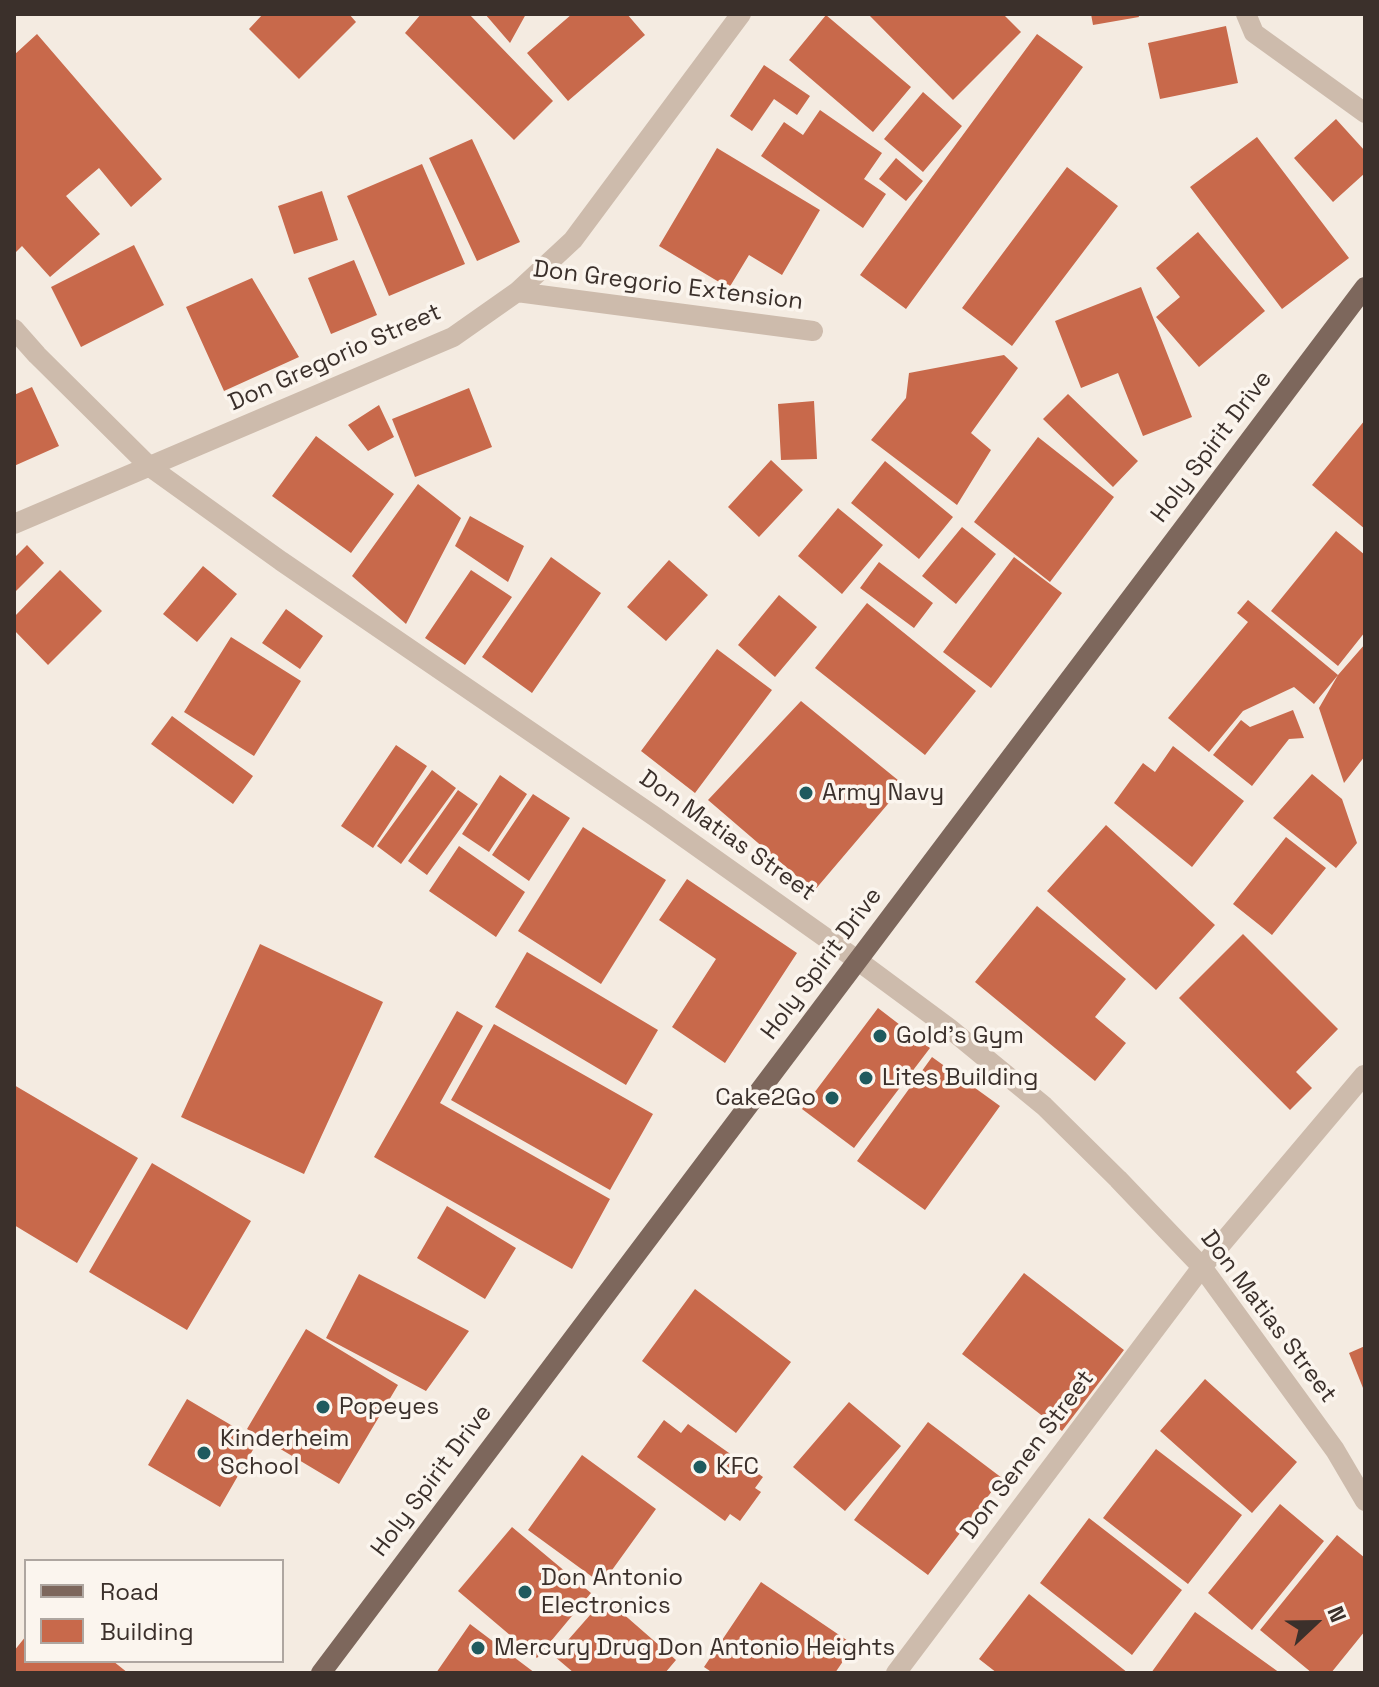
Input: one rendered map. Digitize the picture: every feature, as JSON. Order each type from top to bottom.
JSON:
[{"type":"main road","name":"Holy Spirit Drive","points":[[321,1673],[1365,287]]},
{"type":"street","name":"Don Gregorio Street","points":[[14,524],[453,337],[517,292],[573,240],[741,14]]},
{"type":"street","points":[[1246,14],[1254,33],[1365,113]]},
{"type":"street","name":"Don Gregorio Extension","points":[[517,292],[813,331]]},
{"type":"street","name":"Don Matias Street","points":[[14,329],[150,467],[857,960],[949,1028],[1044,1106],[1202,1267],[1335,1450],[1365,1501]]},
{"type":"street","name":"Don Senen Street","points":[[896,1673],[1202,1267],[1364,1075]]},
{"type":"building","points":[[263,14],[349,14],[356,22],[299,79],[249,29]]},
{"type":"building","points":[[421,14],[469,14],[553,101],[514,140],[405,33]]},
{"type":"building","points":[[485,14],[526,14],[510,43]]},
{"type":"building","points":[[572,14],[627,14],[645,35],[568,101],[527,53]]},
{"type":"building","points":[[868,14],[1003,14],[1021,32],[953,100]]},
{"type":"building","points":[[1091,14],[1138,14],[1139,17],[1093,25]]},
{"type":"building","points":[[826,15],[911,87],[873,132],[789,60]]},
{"type":"building","points":[[1226,26],[1238,83],[1160,99],[1148,43]]},
{"type":"building","points":[[37,34],[162,179],[131,207],[99,168],[66,196],[100,234],[50,277],[22,246],[14,254],[14,55]]},
{"type":"building","points":[[1037,34],[1083,67],[906,309],[860,275]]},
{"type":"building","points":[[764,65],[810,96],[797,115],[774,99],[752,131],[730,116]]},
{"type":"building","points":[[923,92],[962,126],[923,172],[884,139]]},
{"type":"building","points":[[820,110],[882,153],[864,179],[886,194],[863,228],[761,156],[784,122],[803,135]]},
{"type":"building","points":[[1336,119],[1365,151],[1365,173],[1333,202],[1294,158]]},
{"type":"building","points":[[1257,137],[1349,258],[1282,309],[1190,187]]},
{"type":"building","points":[[472,139],[520,242],[477,261],[429,158]]},
{"type":"building","points":[[717,148],[820,210],[782,275],[749,255],[729,288],[659,246]]},
{"type":"building","points":[[896,158],[923,181],[906,201],[879,179]]},
{"type":"building","points":[[422,164],[465,264],[389,296],[347,196]]},
{"type":"building","points":[[1067,167],[1118,206],[1012,346],[962,308]]},
{"type":"building","points":[[322,191],[338,240],[294,254],[278,206]]},
{"type":"building","points":[[1198,232],[1265,311],[1199,367],[1156,317],[1180,297],[1156,268]]},
{"type":"building","points":[[134,245],[164,305],[81,347],[51,287]]},
{"type":"building","points":[[354,260],[377,315],[331,334],[308,278]]},
{"type":"building","points":[[252,278],[299,357],[224,391],[186,307]]},
{"type":"building","points":[[1141,287],[1192,417],[1143,436],[1118,373],[1081,388],[1055,321]]},
{"type":"building","points":[[1004,355],[1018,368],[971,433],[991,450],[957,505],[871,440],[906,398],[909,373]]},
{"type":"building","points":[[32,387],[59,446],[14,466],[14,395]]},
{"type":"building","points":[[469,388],[492,447],[415,477],[392,419]]},
{"type":"building","points":[[1068,394],[1138,461],[1113,487],[1043,419]]},
{"type":"building","points":[[814,401],[817,459],[781,460],[778,404]]},
{"type":"building","points":[[379,405],[394,437],[368,451],[348,425]]},
{"type":"building","points":[[1365,420],[1365,529],[1312,485]]},
{"type":"building","points":[[316,436],[394,494],[351,553],[272,496]]},
{"type":"building","points":[[1038,437],[1114,497],[1050,582],[974,522]]},
{"type":"building","points":[[771,460],[803,490],[759,537],[728,507]]},
{"type":"building","points":[[885,461],[953,517],[919,559],[851,503]]},
{"type":"building","points":[[418,484],[461,518],[406,624],[352,576]]},
{"type":"building","points":[[838,508],[883,545],[842,594],[798,556]]},
{"type":"building","points":[[470,516],[524,546],[508,582],[455,546]]},
{"type":"building","points":[[962,527],[996,554],[956,604],[922,576]]},
{"type":"building","points":[[1336,531],[1365,555],[1365,632],[1338,666],[1271,611]]},
{"type":"building","points":[[27,545],[44,563],[14,593],[14,558]]},
{"type":"building","points":[[551,557],[601,593],[532,693],[482,657]]},
{"type":"building","points":[[1014,557],[1062,593],[991,688],[943,652]]},
{"type":"building","points":[[669,560],[708,595],[666,641],[627,607]]},
{"type":"building","points":[[879,562],[933,603],[914,628],[860,588]]},
{"type":"building","points":[[203,566],[237,594],[197,642],[163,614]]},
{"type":"building","points":[[60,570],[102,611],[48,665],[14,630],[14,617]]},
{"type":"building","points":[[471,570],[512,597],[465,665],[425,638]]},
{"type":"building","points":[[779,595],[817,627],[775,677],[738,645]]},
{"type":"building","points":[[1248,600],[1338,675],[1314,704],[1294,687],[1243,711],[1209,752],[1168,718],[1248,622],[1237,613]]},
{"type":"building","points":[[867,603],[976,691],[925,755],[815,668]]},
{"type":"building","points":[[286,609],[323,636],[300,669],[262,643]]},
{"type":"building","points":[[231,637],[301,681],[254,756],[184,712]]},
{"type":"building","points":[[1365,644],[1365,756],[1344,783],[1319,708],[1338,675]]},
{"type":"building","points":[[717,649],[772,690],[695,793],[641,751]]},
{"type":"building","name":"Army Navy","points":[[801,701],[904,785],[814,891],[708,800]]},
{"type":"building","points":[[1293,710],[1304,738],[1289,739],[1252,786],[1213,755],[1241,720],[1250,727]]},
{"type":"building","points":[[172,716],[253,776],[233,804],[151,744]]},
{"type":"building","points":[[396,745],[427,766],[373,848],[341,826]]},
{"type":"building","points":[[1173,746],[1244,801],[1192,867],[1114,803],[1143,763],[1155,772]]},
{"type":"building","points":[[432,770],[456,788],[401,864],[377,846]]},
{"type":"building","points":[[1312,774],[1342,799],[1357,843],[1336,868],[1273,818]]},
{"type":"building","points":[[500,775],[527,794],[489,852],[462,834]]},
{"type":"building","points":[[458,790],[478,804],[427,875],[408,861]]},
{"type":"building","points":[[533,794],[570,818],[529,881],[492,855]]},
{"type":"building","points":[[1106,825],[1215,925],[1156,990],[1047,891]]},
{"type":"building","points":[[583,827],[666,880],[601,984],[518,931]]},
{"type":"building","points":[[1286,837],[1326,868],[1272,935],[1233,904]]},
{"type":"building","points":[[459,846],[525,892],[496,937],[429,891]]},
{"type":"building","points":[[687,879],[797,953],[725,1063],[672,1027],[716,959],[659,920]]},
{"type":"building","points":[[1037,906],[1126,979],[1095,1017],[1126,1043],[1095,1081],[975,982]]},
{"type":"building","points":[[1243,934],[1338,1029],[1296,1072],[1312,1088],[1290,1110],[1179,998]]},
{"type":"building","points":[[260,944],[383,1002],[304,1174],[181,1117]]},
{"type":"building","points":[[527,952],[658,1030],[626,1085],[495,1007]]},
{"type":"building","name":"Lites Building","points":[[878,1008],[930,1048],[854,1148],[802,1109]]},
{"type":"building","points":[[457,1011],[483,1026],[440,1103],[610,1199],[572,1269],[374,1157]]},
{"type":"building","points":[[494,1024],[653,1114],[610,1190],[451,1100]]},
{"type":"building","points":[[932,1057],[1000,1106],[925,1210],[857,1161]]},
{"type":"building","points":[[14,1085],[138,1158],[77,1263],[14,1225]]},
{"type":"building","points":[[152,1163],[251,1221],[187,1330],[89,1272]]},
{"type":"building","points":[[447,1206],[516,1248],[485,1299],[417,1258]]},
{"type":"building","points":[[1024,1273],[1124,1350],[1062,1431],[962,1354]]},
{"type":"building","points":[[359,1274],[469,1331],[426,1391],[326,1338]]},
{"type":"building","points":[[695,1289],[791,1362],[736,1433],[642,1361]]},
{"type":"building","name":"Popeyes","points":[[306,1329],[398,1385],[339,1484],[247,1429]]},
{"type":"building","points":[[1365,1346],[1365,1393],[1349,1353]]},
{"type":"building","points":[[1205,1379],[1297,1462],[1252,1513],[1160,1431]]},
{"type":"building","name":"Kinderheim School","points":[[187,1399],[258,1441],[220,1507],[148,1465]]},
{"type":"building","points":[[849,1402],[901,1446],[845,1511],[793,1467]]},
{"type":"building","name":"KFC","points":[[664,1420],[681,1433],[688,1424],[763,1477],[755,1488],[761,1492],[740,1521],[730,1514],[725,1521],[637,1457]]},
{"type":"building","points":[[928,1422],[1002,1478],[928,1575],[854,1520]]},
{"type":"building","points":[[1156,1449],[1242,1515],[1188,1584],[1103,1518]]},
{"type":"building","points":[[582,1455],[656,1509],[602,1584],[528,1530]]},
{"type":"building","points":[[1280,1504],[1324,1541],[1252,1630],[1208,1593]]},
{"type":"building","points":[[1089,1518],[1182,1590],[1132,1655],[1040,1583]]},
{"type":"building","name":"Don Antonio Electronics","points":[[512,1527],[591,1593],[537,1658],[458,1591]]},
{"type":"building","points":[[1337,1535],[1365,1558],[1365,1631],[1331,1673],[1312,1673],[1260,1630]]},
{"type":"building","points":[[761,1582],[854,1645],[835,1673],[713,1673],[704,1667]]},
{"type":"building","points":[[1029,1594],[1128,1673],[997,1673],[979,1659]]},
{"type":"building","points":[[605,1598],[676,1660],[665,1673],[574,1673],[554,1656]]},
{"type":"building","points":[[1195,1612],[1280,1673],[1151,1673]]},
{"type":"building","name":"Mercury Drug Don Antonio Heights","points":[[470,1624],[535,1673],[436,1673]]},
{"type":"building","points":[[24,1638],[24,1663],[116,1663],[128,1673],[14,1673],[14,1651]]},
{"type":"place","name":"Army Navy","points":[[806,793]]},
{"type":"place","name":"Gold's Gym","points":[[880,1036]]},
{"type":"place","name":"Lites Building","points":[[866,1078]]},
{"type":"place","name":"Cake2Go","points":[[832,1098]]},
{"type":"place","name":"Popeyes","points":[[323,1407]]},
{"type":"place","name":"Kinderheim School","points":[[204,1453]]},
{"type":"place","name":"KFC","points":[[700,1467]]},
{"type":"place","name":"Don Antonio Electronics","points":[[525,1592]]},
{"type":"place","name":"Mercury Drug Don Antonio Heights","points":[[478,1648]]}]
